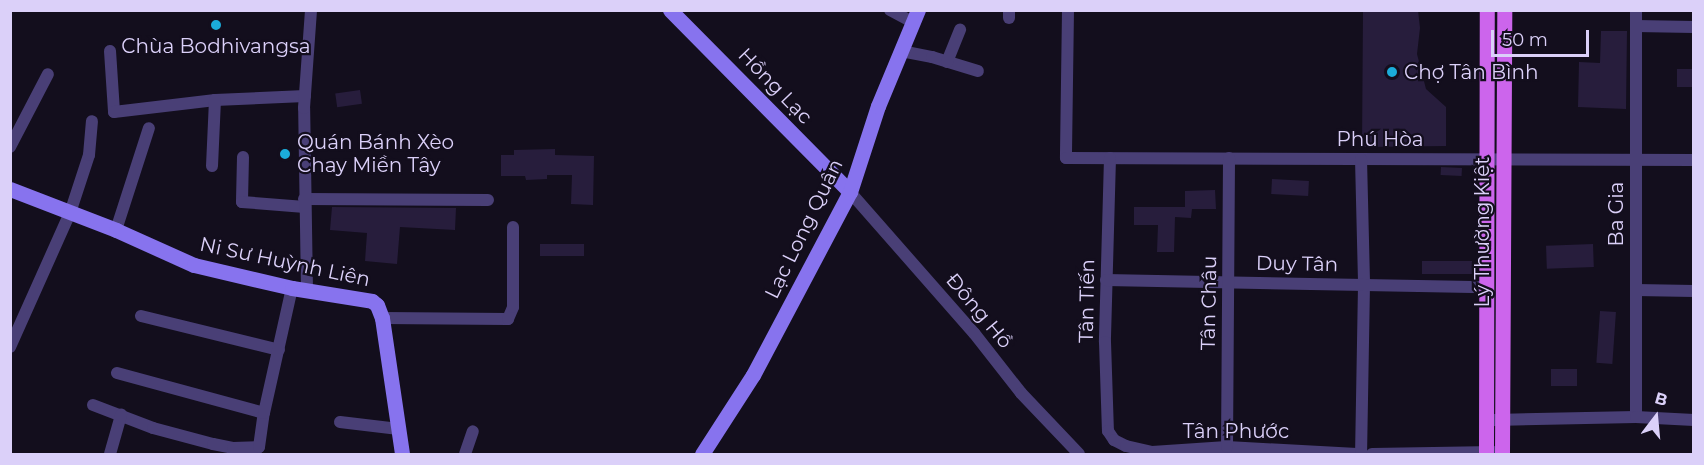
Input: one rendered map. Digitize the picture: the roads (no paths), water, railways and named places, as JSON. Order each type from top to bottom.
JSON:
[{"type":"main road","name":"Lý Thường Kiệt","points":[[1487,10],[1486,420],[1494,453]]},
{"type":"main road","name":"Lý Thường Kiệt","points":[[1494,453],[1503,420],[1504,10]]},
{"type":"street","points":[[93,405],[153,428],[232,451],[262,451],[264,413],[279,350],[300,289],[305,96],[312,10]]},
{"type":"street","name":"Hồng Lạc","points":[[670,10],[850,192]]},
{"type":"street","points":[[890,10],[916,16]]},
{"type":"street","name":"Phú Hòa","points":[[1068,10],[1066,158],[1694,160]]},
{"type":"street","name":"Ba Gia","points":[[1636,10],[1636,417]]},
{"type":"street","name":"Lạc Long Quân","points":[[702,454],[753,375],[850,192],[878,106],[916,16]]},
{"type":"street","points":[[1636,26],[1694,27]]},
{"type":"street","points":[[947,62],[960,30]]},
{"type":"street","points":[[110,51],[114,112],[214,100],[305,96]]},
{"type":"street","points":[[901,51],[978,71]]},
{"type":"street","points":[[10,147],[48,74]]},
{"type":"street","points":[[212,166],[214,100]]},
{"type":"street","points":[[10,347],[70,213],[89,155],[92,121]]},
{"type":"street","points":[[117,230],[149,128]]},
{"type":"street","points":[[243,157],[242,202],[488,200]]},
{"type":"street","name":"Tân Tiến","points":[[1110,158],[1105,342],[1108,431],[1117,441]]},
{"type":"street","name":"Tân Châu","points":[[1227,447],[1230,282],[1229,158]]},
{"type":"street","points":[[1361,159],[1364,285],[1361,454]]},
{"type":"street","name":"Ni Sư Huỳnh Liên","points":[[10,189],[117,230],[194,265],[300,289],[372,301],[377,305],[382,318]]},
{"type":"street","name":"Đông Hồ","points":[[850,192],[974,333],[1020,393],[1079,454]]},
{"type":"street","points":[[402,454],[382,318],[508,320],[513,307],[513,227]]},
{"type":"street","name":"Duy Tân","points":[[1106,280],[1486,287]]},
{"type":"street","points":[[1636,290],[1694,291]]},
{"type":"street","points":[[141,316],[279,350]]},
{"type":"street","points":[[117,373],[264,413]]},
{"type":"street","points":[[110,454],[121,415]]},
{"type":"street","points":[[1486,420],[1636,417],[1694,420]]},
{"type":"street","points":[[340,422],[399,429]]},
{"type":"street","points":[[465,454],[473,431]]},
{"type":"street","name":"Tân Phước","points":[[1117,441],[1152,452],[1227,447],[1357,454]]},
{"type":"street","points":[[1372,454],[1494,453]]},
{"type":"place","name":"Chùa Bodhivangsa","points":[[216,25]]},
{"type":"place","name":"Chợ Tân Bình","points":[[1392,72]]},
{"type":"place","name":"Quán Bánh Xèo Chay Miền Tây","points":[[285,154]]}]
